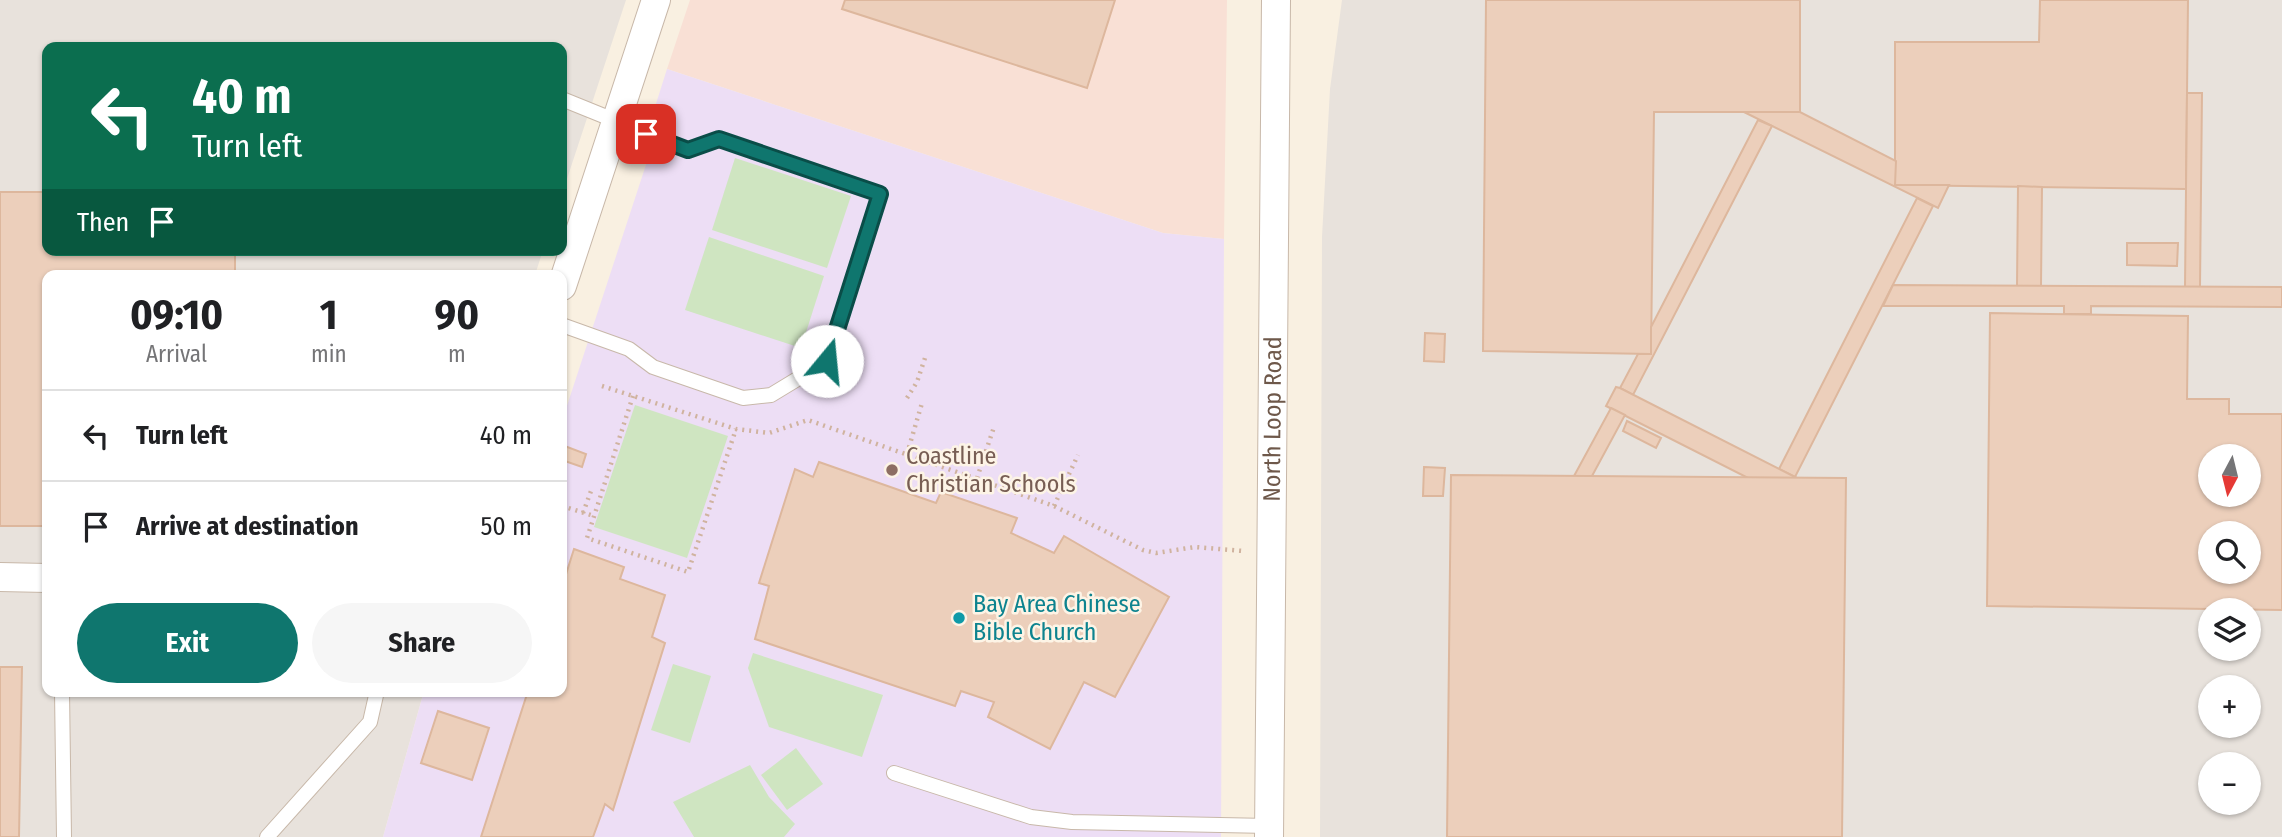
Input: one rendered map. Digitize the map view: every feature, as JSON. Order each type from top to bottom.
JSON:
[{"type":"street","points":[[567,271],[656,0]]},
{"type":"street","name":"North Loop Road","points":[[1269,832],[1276,0]]},
{"type":"street","points":[[0,577],[42,578]]},
{"type":"lane","points":[[567,101],[688,150],[719,139],[880,194],[827,361],[771,396],[743,398],[653,367],[629,349],[567,328]]},
{"type":"lane","points":[[62,697],[64,837]]},
{"type":"lane","points":[[267,837],[370,722],[376,697]]},
{"type":"lane","points":[[894,773],[1031,817],[1086,823],[1269,832]]},
{"type":"path","points":[[907,398],[917,382],[925,358]]},
{"type":"path","points":[[602,386],[736,429],[769,433],[808,420],[1054,506],[1143,551],[1156,553],[1195,547],[1271,554]]},
{"type":"path","points":[[633,396],[587,538],[688,572],[736,429]]},
{"type":"path","points":[[906,454],[922,404]]},
{"type":"path","points":[[977,478],[993,427]]},
{"type":"path","points":[[1054,506],[1078,455]]},
{"type":"path","points":[[583,513],[590,491]]},
{"type":"path","points":[[567,508],[594,516]]},
{"type":"shaded area","points":[[0,0],[626,0],[567,179],[567,42],[42,42],[42,256],[541,256],[537,270],[42,270],[42,697],[422,697],[383,837],[0,837]]},
{"type":"shaded area","points":[[690,0],[1227,0],[1224,239],[1163,233],[667,69]]},
{"type":"shaded area","points":[[1342,0],[2282,0],[2282,837],[1320,837],[1322,237],[1330,89]]},
{"type":"shaded area","name":"Coastline Christian Schools","points":[[667,69],[1163,233],[1224,239],[1221,837],[383,837],[422,697],[567,697],[567,406],[661,119],[654,110]]},
{"type":"green space","points":[[735,158],[851,196],[827,268],[712,230]]},
{"type":"green space","points":[[709,237],[824,276],[801,348],[685,310]]},
{"type":"green space","points":[[635,405],[728,436],[687,558],[594,527]]},
{"type":"green space","points":[[753,653],[883,695],[862,757],[769,727],[748,668]]},
{"type":"green space","points":[[673,664],[711,676],[690,743],[651,730]]},
{"type":"green space","points":[[796,748],[823,784],[787,810],[761,775]]},
{"type":"green space","points":[[750,765],[769,797],[795,824],[784,837],[694,837],[673,802]]},
{"type":"building","points":[[845,0],[1115,0],[1087,88],[842,9]]},
{"type":"building","points":[[1486,0],[1800,0],[1800,112],[1654,112],[1651,354],[1483,351]]},
{"type":"building","points":[[2040,0],[2188,0],[2186,189],[1895,185],[1895,42],[2039,42]]},
{"type":"building","points":[[2187,93],[2202,93],[2200,287],[2185,287]]},
{"type":"building","points":[[1744,112],[1800,112],[1896,161],[1895,185],[1949,185],[1938,208]]},
{"type":"building","points":[[1758,120],[1772,126],[1633,395],[1620,388],[1638,354],[1651,354],[1651,327]]},
{"type":"building","points":[[2018,186],[2042,187],[2041,286],[2017,286]]},
{"type":"building","points":[[0,192],[42,192],[42,256],[235,256],[235,270],[42,270],[42,526],[0,526]]},
{"type":"building","points":[[1917,198],[1933,206],[1795,477],[1779,469]]},
{"type":"building","points":[[2127,243],[2178,243],[2177,266],[2127,265]]},
{"type":"building","points":[[1893,285],[2282,287],[2282,307],[2091,306],[2091,314],[2064,314],[2064,306],[1883,306]]},
{"type":"building","points":[[1990,313],[2188,316],[2187,399],[2229,399],[2229,414],[2282,414],[2282,610],[2261,610],[2261,598],[2198,598],[2198,609],[1987,606]]},
{"type":"building","points":[[1425,333],[1445,334],[1444,362],[1424,361]]},
{"type":"building","points":[[1616,387],[1797,478],[1748,478],[1606,406]]},
{"type":"building","points":[[1611,408],[1625,415],[1592,476],[1574,476]]},
{"type":"building","points":[[1627,421],[1661,438],[1656,448],[1623,431]]},
{"type":"building","points":[[567,447],[586,454],[582,467],[567,462]]},
{"type":"building","name":"Bay Area Chinese Bible Church","points":[[819,462],[936,503],[941,492],[1017,518],[1011,533],[1054,553],[1064,536],[1169,597],[1115,697],[1084,682],[1050,749],[988,717],[994,702],[961,691],[955,706],[755,639],[769,586],[759,583],[795,469],[813,477]]},
{"type":"building","points":[[1424,467],[1445,468],[1443,496],[1423,496]]},
{"type":"building","points":[[1451,475],[1846,478],[1842,837],[1447,837]]},
{"type":"building","points":[[574,549],[624,567],[620,579],[665,595],[652,637],[665,643],[613,810],[605,804],[593,837],[481,837],[526,697],[567,697],[567,571]]},
{"type":"building","points":[[0,667],[22,667],[19,837],[0,837]]},
{"type":"building","points":[[438,711],[489,728],[472,780],[421,763]]},
{"type":"place","name":"Coastline Christian Schools","points":[[892,470]]},
{"type":"place","name":"Bay Area Chinese Bible Church","points":[[959,618]]},
{"type":"route","points":[[646,134],[688,150],[719,139],[880,194],[827,361]]}]
